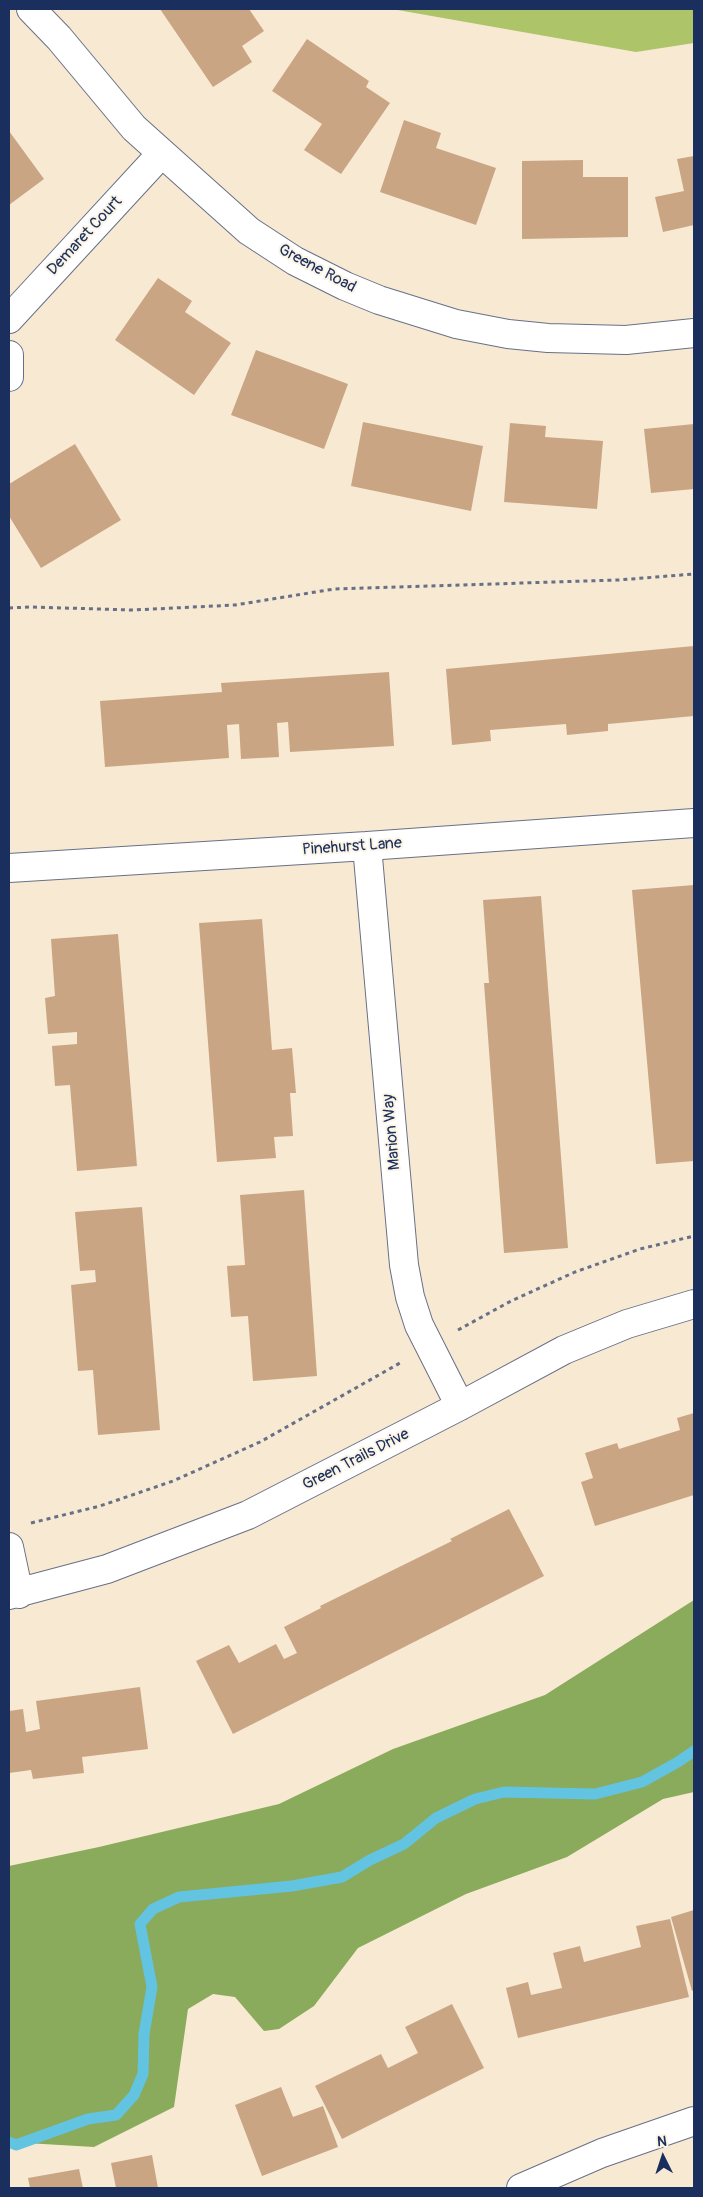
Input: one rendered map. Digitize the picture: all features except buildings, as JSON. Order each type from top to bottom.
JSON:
[{"type":"street","name":"Greene Road","points":[[31,9],[59,38],[134,128],[250,231],[295,261],[379,300],[456,324],[508,334],[548,338],[626,340],[694,333]]},
{"type":"street","name":"Demaret Court","points":[[9,318],[162,153]]},
{"type":"street","points":[[9,356],[9,377]]},
{"type":"street","name":"Pinehurst Lane","points":[[9,868],[366,846],[694,822]]},
{"type":"street","name":"Marion Way","points":[[366,846],[404,1265],[410,1297],[419,1325],[460,1406]]},
{"type":"street","name":"Green Trails Drive","points":[[14,1594],[107,1569],[248,1515],[460,1406],[564,1350],[627,1324],[694,1304]]},
{"type":"street","points":[[9,1547],[14,1594]]},
{"type":"street","points":[[521,2188],[602,2153],[694,2122]]},
{"type":"path","points":[[9,608],[133,610],[234,606],[334,589],[504,582],[618,580],[694,574]]},
{"type":"path","points":[[451,1334],[511,1301],[575,1272],[640,1248],[694,1236]]},
{"type":"path","points":[[28,1524],[100,1506],[173,1481],[260,1442],[400,1363]]},
{"type":"green space","points":[[392,9],[694,9],[694,43],[636,52]]},
{"type":"green space","points":[[694,1600],[694,1792],[663,1799],[567,1857],[466,1894],[358,1948],[314,2006],[279,2029],[264,2031],[235,1997],[213,1994],[188,2009],[174,2107],[94,2147],[9,2142],[9,1866],[99,1847],[279,1804],[393,1749],[545,1695]]},
{"type":"waterway","points":[[9,2142],[16,2145],[88,2119],[116,2115],[134,2095],[143,2074],[144,2034],[152,1987],[140,1924],[153,1909],[179,1897],[292,1886],[342,1877],[370,1860],[404,1844],[436,1818],[475,1799],[504,1792],[595,1794],[642,1782],[694,1751]]}]
